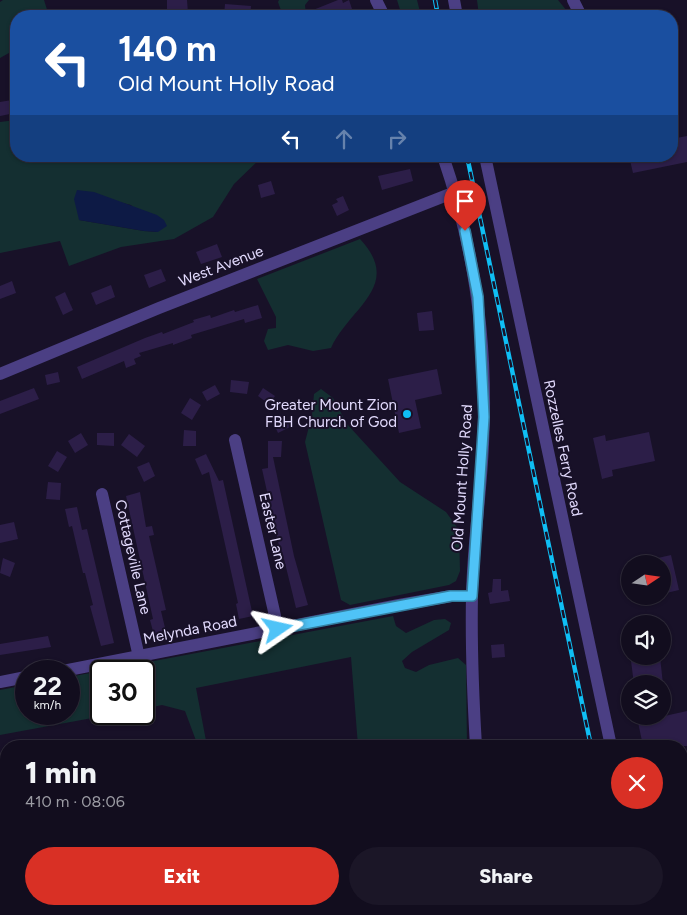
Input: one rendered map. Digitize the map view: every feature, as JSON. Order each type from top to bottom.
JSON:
[{"type":"street","name":"Old Mount Holly Road","points":[[446,162],[455,192],[476,288],[483,373],[483,446],[472,596],[476,740]]},
{"type":"street","name":"Rozzelles Ferry Road","points":[[486,162],[610,740]]},
{"type":"street","name":"West Avenue","points":[[0,374],[159,308],[455,192]]},
{"type":"street","name":"Easter Lane","points":[[235,440],[278,629]]},
{"type":"street","name":"Cottageville Lane","points":[[102,494],[139,657]]},
{"type":"street","name":"Melynda Road","points":[[80,668],[451,596],[472,596]]},
{"type":"street","points":[[0,682],[15,679]]},
{"type":"green space","points":[[3,0],[44,0],[47,10],[10,10],[10,52],[0,58],[0,2]]},
{"type":"green space","points":[[279,0],[309,0],[305,5],[305,10],[281,10]]},
{"type":"green space","points":[[397,0],[417,0],[420,10],[400,10]]},
{"type":"green space","points":[[477,0],[558,0],[566,10],[478,10]]},
{"type":"green space","points":[[10,121],[10,162],[257,162],[234,184],[213,217],[174,239],[121,247],[69,266],[60,241],[0,253],[0,122]],"holes":[[[119,202],[131,205],[158,232],[144,231],[79,220]]]},
{"type":"green space","points":[[360,239],[372,256],[377,270],[375,284],[369,296],[339,334],[331,348],[313,351],[288,345],[268,350],[264,341],[268,329],[276,328],[276,317],[257,279]]},
{"type":"green space","points":[[321,389],[333,398],[347,424],[400,482],[446,512],[459,530],[460,571],[456,581],[449,585],[350,605],[341,600],[305,442],[312,415],[314,394]]},
{"type":"green space","points":[[393,616],[396,626],[406,633],[434,620],[445,619],[451,623],[449,630],[412,652],[402,661],[405,668],[416,672],[429,665],[458,658],[466,665],[467,740],[358,740],[351,657],[196,688],[206,740],[196,740],[185,711],[162,705],[155,707],[155,661]]},
{"type":"green space","points":[[90,673],[90,718],[80,720],[80,675]]},
{"type":"green space","points":[[15,687],[15,725],[54,725],[0,735],[0,690]]},
{"type":"water","points":[[77,190],[94,192],[157,215],[164,220],[167,226],[158,232],[79,220],[74,199]]},
{"type":"building","points":[[167,0],[187,0],[188,10],[167,10]]},
{"type":"building","points":[[338,0],[342,0],[343,3],[349,0],[352,10],[313,10]]},
{"type":"building","points":[[225,4],[251,6],[251,10],[224,10]]},
{"type":"building","points":[[10,100],[10,114],[0,116],[0,102]]},
{"type":"building","points":[[687,136],[687,162],[633,173],[630,162],[678,162],[678,138]]},
{"type":"building","points":[[410,169],[413,181],[382,190],[378,176]]},
{"type":"building","points":[[271,181],[275,194],[261,198],[258,185]]},
{"type":"building","points":[[343,196],[349,210],[337,216],[332,205],[338,202],[336,199]]},
{"type":"building","points":[[217,244],[222,257],[201,264],[196,252]]},
{"type":"building","points":[[161,269],[166,281],[149,288],[144,275]]},
{"type":"building","points":[[12,281],[16,293],[0,299],[0,286]]},
{"type":"building","points":[[111,285],[115,297],[96,305],[91,293]]},
{"type":"building","points":[[65,292],[73,310],[63,315],[55,297]]},
{"type":"building","points":[[258,305],[262,318],[245,323],[244,319],[191,335],[192,338],[173,345],[173,343],[139,353],[141,356],[134,359],[136,364],[126,368],[124,361],[82,379],[77,367],[145,338],[162,332],[163,334],[194,322],[193,320],[210,315],[211,318],[234,310],[235,312]]},
{"type":"building","points":[[432,311],[434,330],[419,331],[417,313]]},
{"type":"building","name":"Greater Mount Zion FBH Church of God","points":[[437,369],[442,394],[415,400],[421,428],[399,433],[388,379]]},
{"type":"building","points":[[58,372],[60,382],[47,385],[45,375]]},
{"type":"building","points":[[231,380],[249,382],[247,394],[230,392]]},
{"type":"building","points":[[215,385],[220,394],[207,401],[202,392]]},
{"type":"building","points":[[34,388],[39,399],[0,414],[0,401]]},
{"type":"building","points":[[263,388],[275,396],[269,404],[258,396]]},
{"type":"building","points":[[190,398],[201,405],[192,420],[181,413]]},
{"type":"building","points":[[284,414],[290,427],[278,433],[272,420]]},
{"type":"building","points":[[184,430],[196,431],[196,446],[183,446]]},
{"type":"building","points":[[649,432],[655,461],[612,470],[613,476],[602,479],[593,438],[605,435],[606,441]]},
{"type":"building","points":[[81,433],[88,445],[75,453],[68,441]]},
{"type":"building","points":[[97,433],[114,433],[114,446],[97,445]]},
{"type":"building","points":[[129,434],[145,446],[137,457],[121,445]]},
{"type":"building","points":[[268,441],[282,441],[281,457],[273,457],[294,556],[308,605],[296,608],[284,559],[282,559],[262,469],[268,468]]},
{"type":"building","points":[[57,451],[67,457],[58,472],[48,466]]},
{"type":"building","points":[[206,454],[219,481],[223,480],[253,616],[239,619],[236,604],[238,603],[209,472],[202,475],[195,459]]},
{"type":"building","points":[[149,462],[155,476],[144,482],[137,467]]},
{"type":"building","points":[[48,482],[61,483],[60,500],[46,499]]},
{"type":"building","points":[[140,492],[146,527],[152,526],[154,535],[149,536],[166,610],[161,611],[166,632],[154,635],[150,620],[153,619],[126,496]]},
{"type":"building","points":[[77,507],[82,530],[87,529],[114,643],[101,646],[90,606],[93,605],[85,573],[83,573],[72,526],[69,527],[65,509]]},
{"type":"building","points":[[14,522],[18,539],[0,543],[0,525]]},
{"type":"building","points":[[671,555],[679,590],[671,592]]},
{"type":"building","points":[[3,558],[15,563],[10,577],[0,573]]},
{"type":"building","points":[[493,579],[501,579],[501,591],[508,590],[510,601],[490,604],[488,593],[492,592]]},
{"type":"building","points":[[48,636],[51,647],[0,655],[0,644]]},
{"type":"building","points":[[504,644],[505,657],[492,658],[491,645]]},
{"type":"building","points":[[632,665],[661,665],[662,675],[633,675]]},
{"type":"building","points":[[687,711],[687,740],[642,740],[639,725],[671,725],[671,715]]},
{"type":"railway","points":[[435,0],[437,10]]},
{"type":"railway","points":[[468,162],[590,740]]},
{"type":"place","name":"Greater Mount Zion FBH Church of God","points":[[407,414]]},
{"type":"route","points":[[278,629],[451,596],[472,596],[475,528],[484,417],[478,297],[465,231]]}]
